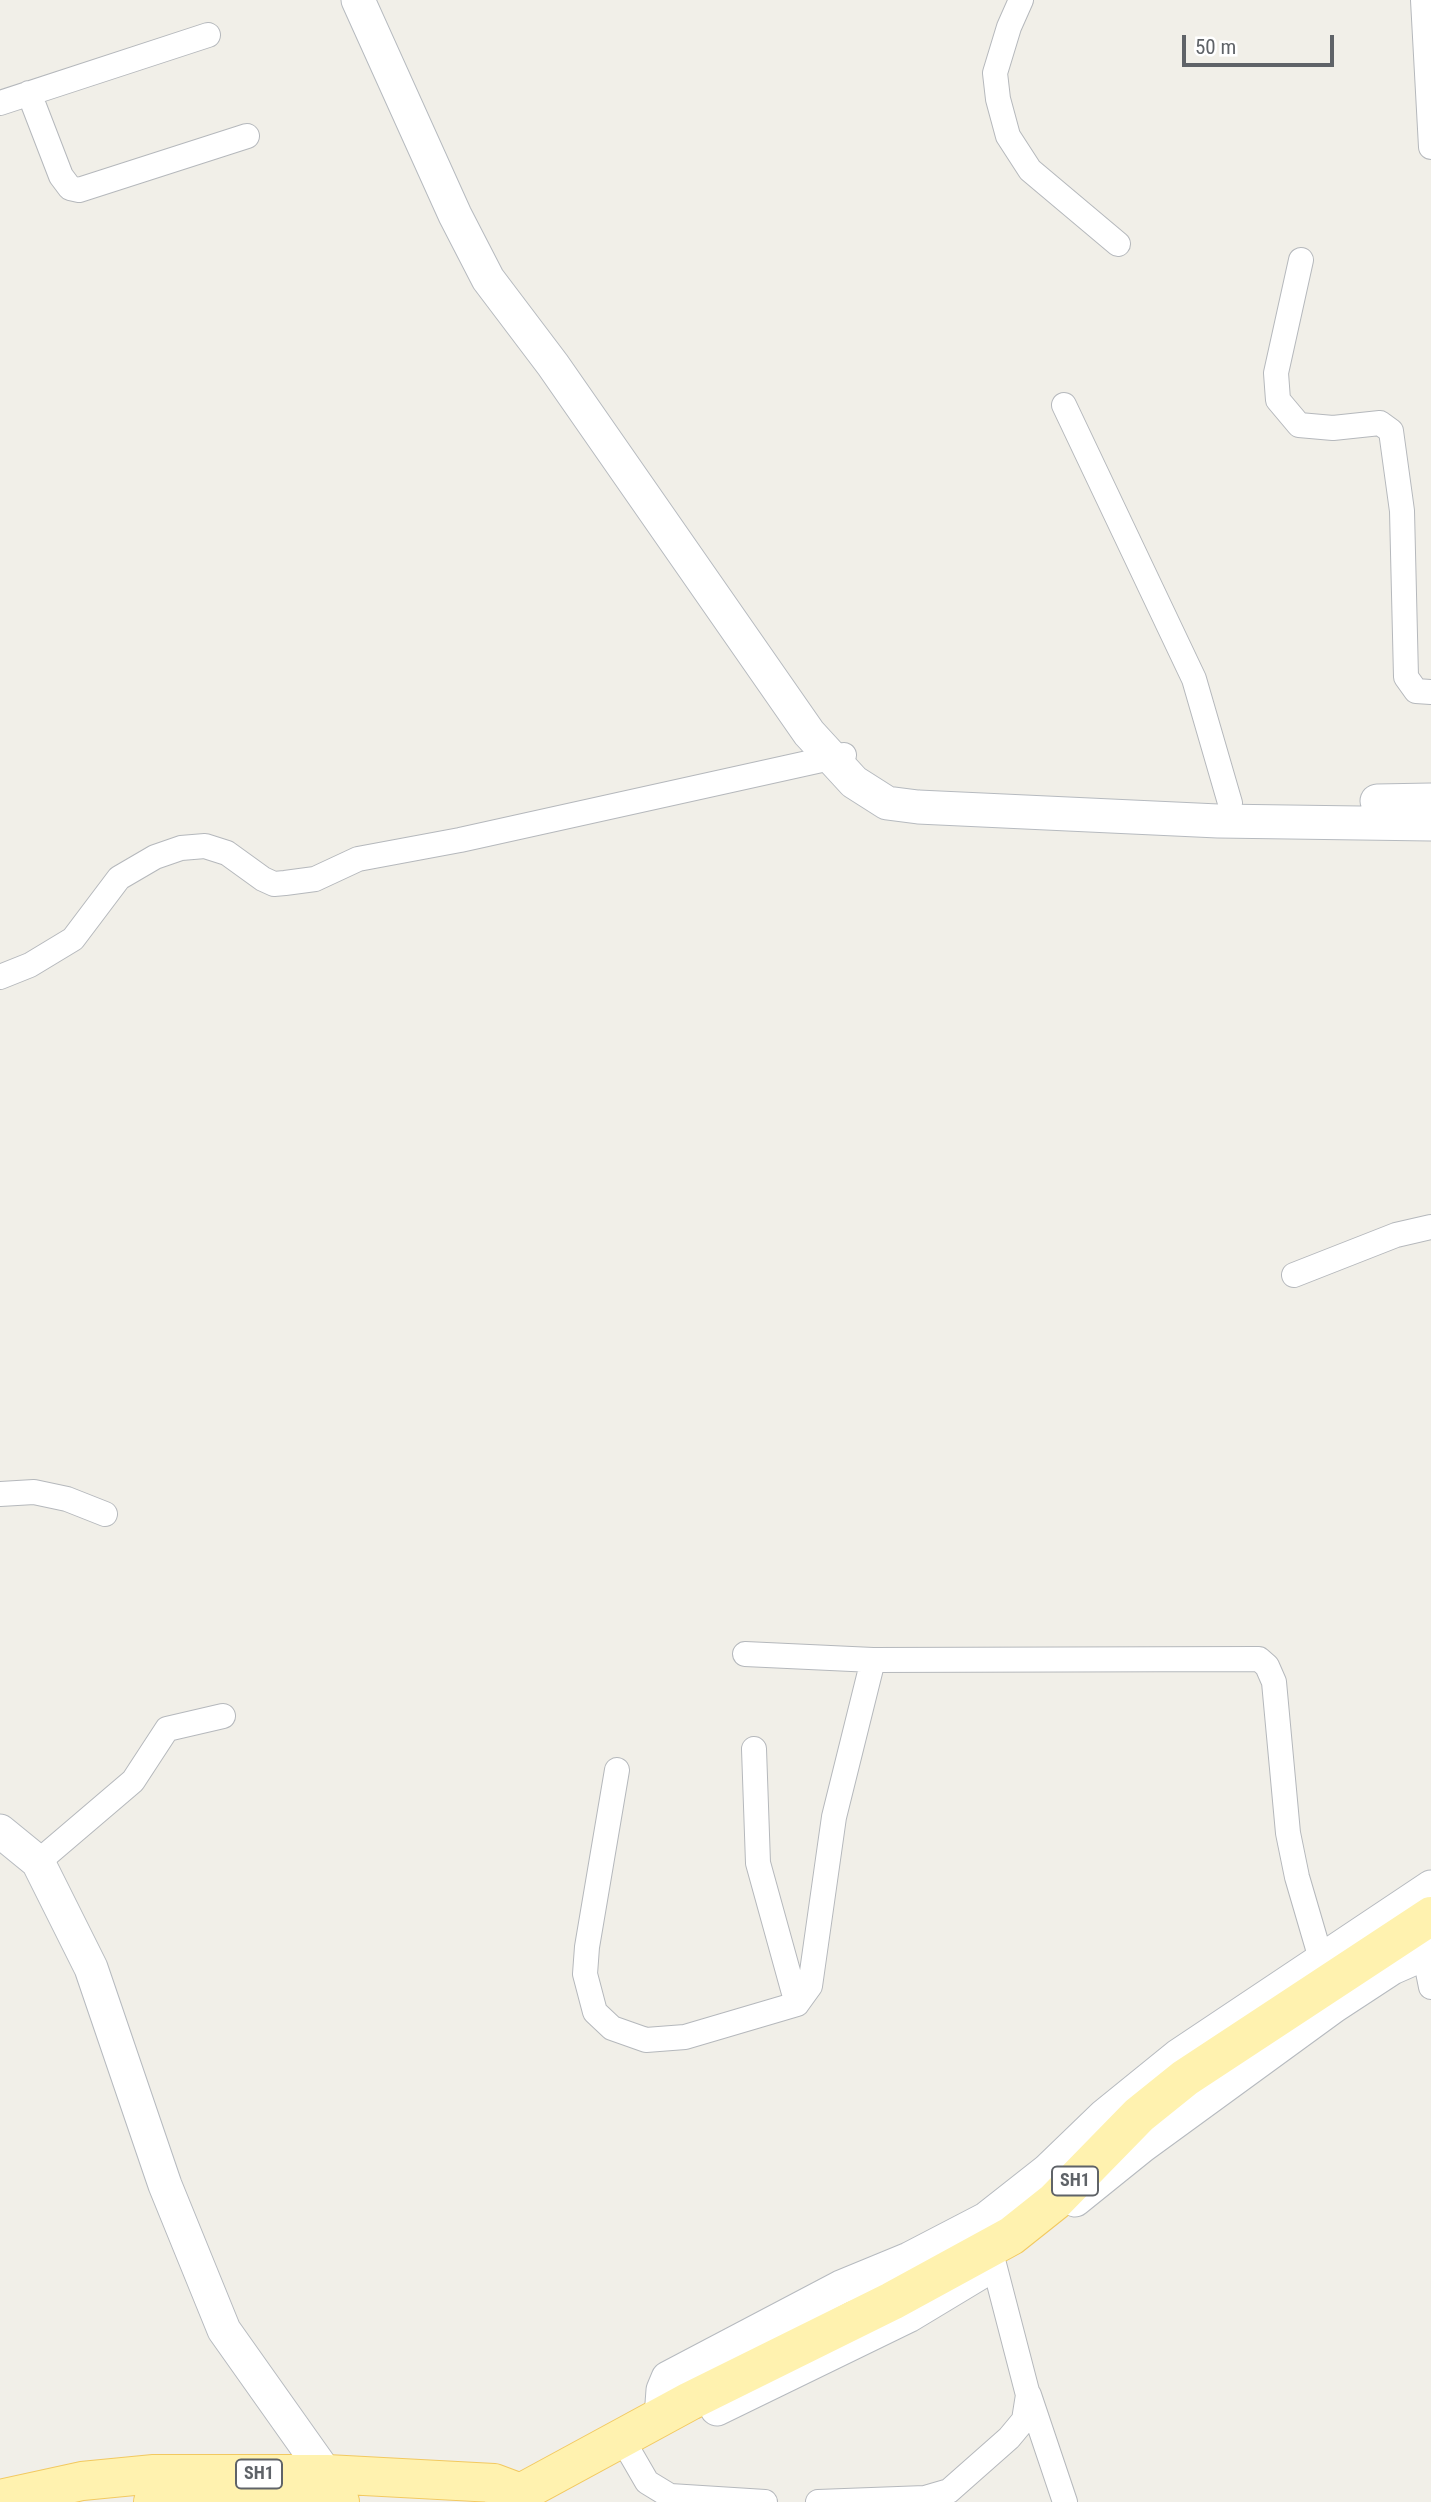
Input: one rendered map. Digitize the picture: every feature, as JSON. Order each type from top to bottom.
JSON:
[{"type":"main road","name":"SH1","points":[[153,2502],[263,2498],[495,2483],[529,2494],[675,2409],[892,2301],[1011,2236],[1055,2201],[1139,2115],[1185,2078],[1429,1940]]},
{"type":"main road","name":"SH1","points":[[0,2499],[82,2481],[154,2474],[338,2493]]},
{"type":"street","points":[[358,0],[455,215],[488,279],[839,756],[872,775],[899,786],[945,796],[1230,803],[1431,800]]},
{"type":"street","points":[[375,0],[485,239],[519,295],[599,402],[801,693],[854,782],[887,803],[918,807],[1218,821],[1431,824]]},
{"type":"street","points":[[1021,0],[1009,27],[995,73],[998,99],[1008,136],[1030,170],[1118,244]]},
{"type":"street","points":[[1423,0],[1431,147]]},
{"type":"street","points":[[0,103],[208,36]]},
{"type":"street","points":[[29,93],[61,176],[70,188],[79,190],[247,136]]},
{"type":"street","points":[[1301,260],[1276,373],[1278,400],[1299,425],[1333,428],[1380,423],[1391,430],[1402,511],[1406,677],[1416,691],[1431,692]]},
{"type":"street","points":[[1064,405],[1194,679],[1230,803]]},
{"type":"street","points":[[0,977],[30,965],[73,939],[119,878],[155,857],[181,848],[205,846],[227,853],[251,872],[274,884],[315,879],[358,859],[460,840],[839,756]]},
{"type":"street","points":[[1294,1275],[1396,1235],[1431,1227]]},
{"type":"street","points":[[0,1494],[34,1492],[56,1496],[105,1514]]},
{"type":"street","points":[[745,1654],[873,1660],[1259,1659],[1267,1666],[1274,1682],[1288,1833],[1297,1877],[1321,1959]]},
{"type":"street","points":[[617,1770],[587,1947],[585,1974],[595,2012],[612,2028],[646,2040],[685,2037],[797,2004],[810,1986],[834,1817],[873,1660]]},
{"type":"street","points":[[38,1862],[133,1781],[167,1730],[223,1716]]},
{"type":"street","points":[[754,1749],[758,1863],[797,2004]]},
{"type":"street","points":[[0,1831],[38,1862],[91,1968],[165,2185],[224,2330],[338,2493]]},
{"type":"street","points":[[675,2409],[663,2390],[668,2378],[841,2287],[909,2259],[986,2219],[1047,2171],[1104,2116],[1178,2056],[1431,1887]]},
{"type":"street","points":[[1429,1940],[1431,1987]]},
{"type":"street","points":[[765,2502],[670,2496],[647,2482],[612,2447],[672,2430],[896,2322],[995,2264],[1142,2146],[1429,1940]]},
{"type":"street","points":[[995,2264],[1028,2395],[1065,2502]]},
{"type":"street","points":[[818,2502],[912,2501],[949,2491],[1009,2438],[1024,2420],[1028,2395]]}]
